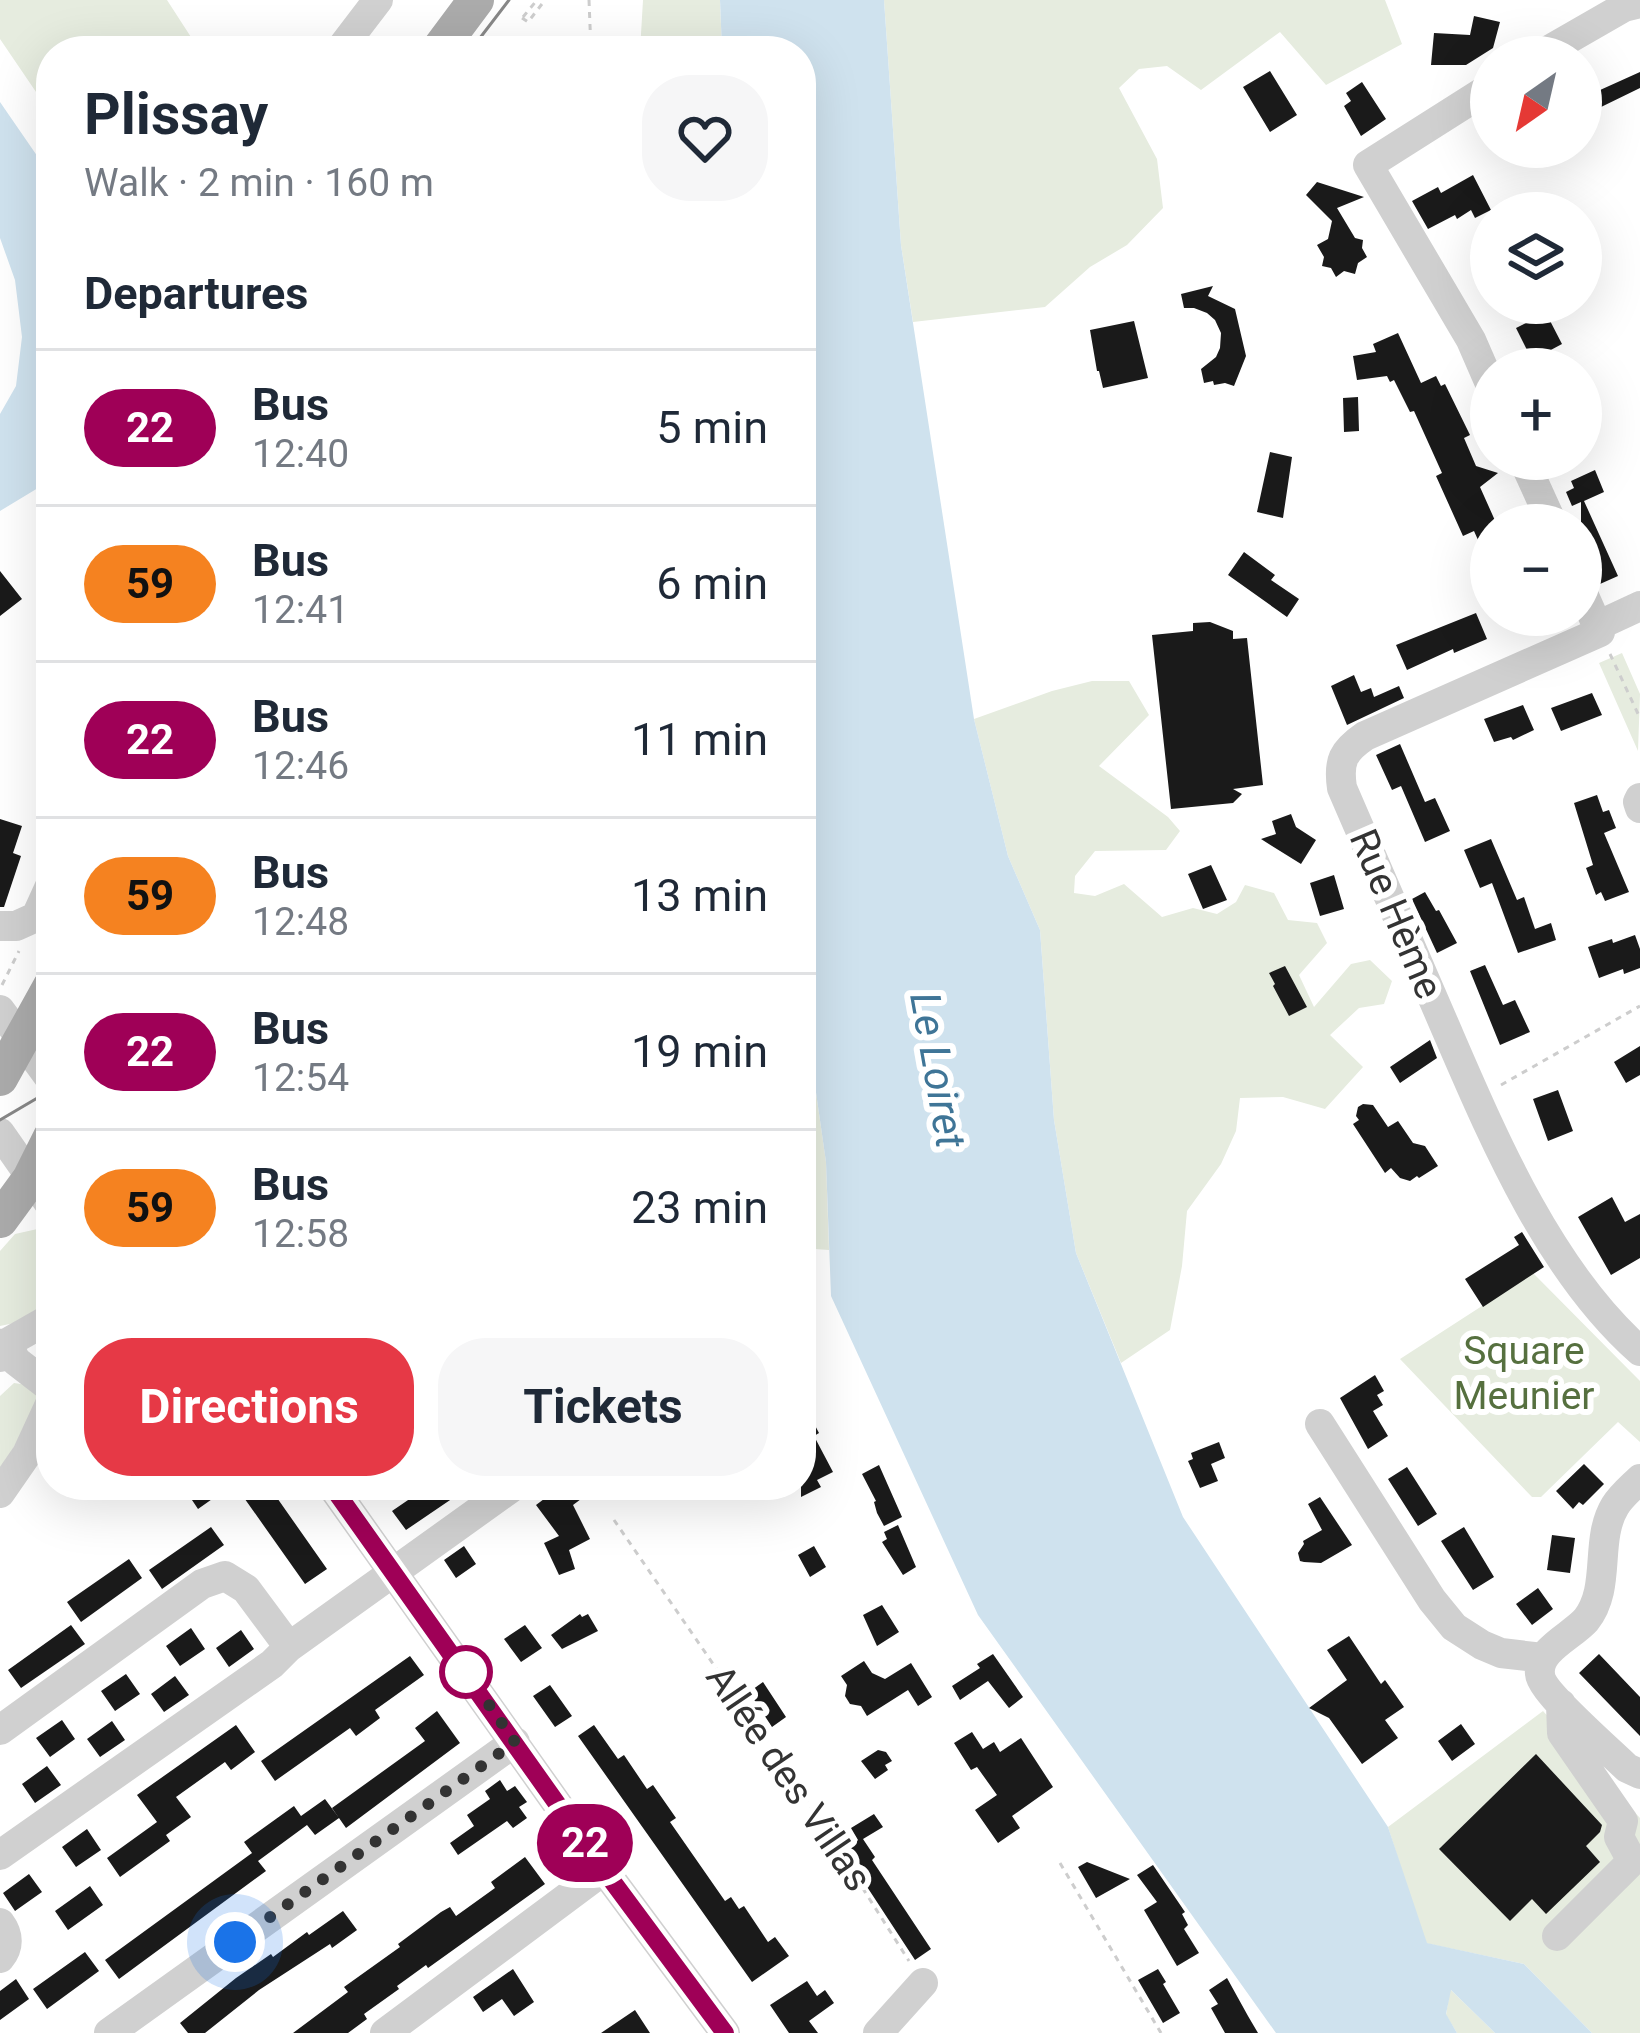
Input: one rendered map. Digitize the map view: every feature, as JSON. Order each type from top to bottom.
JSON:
[{"type":"main road","points":[[422,36],[447,0]]},
{"type":"main road","points":[[449,36],[476,0]]},
{"type":"main road","points":[[0,1078],[11,1024],[36,1000]]},
{"type":"main road","points":[[0,1220],[36,1196]]},
{"type":"street","points":[[350,36],[378,0]]},
{"type":"street","points":[[1575,36],[1640,4]]},
{"type":"street","points":[[1470,100],[1368,165],[1474,348]]},
{"type":"street","points":[[1602,627],[1640,606]]},
{"type":"street","name":"Rue Hème","points":[[1584,636],[1365,736],[1342,756],[1339,766],[1342,788],[1502,1156],[1576,1280],[1640,1351]]},
{"type":"street","points":[[1640,797],[1640,808]]},
{"type":"street","points":[[0,926],[16,926],[36,917]]},
{"type":"street","points":[[11,1024],[36,1059]]},
{"type":"street","points":[[0,1133],[36,1186]]},
{"type":"street","points":[[36,1327],[2,1348],[36,1376]]},
{"type":"street","points":[[1320,1424],[1454,1627],[1502,1653],[1543,1658]]},
{"type":"street","points":[[0,1492],[36,1434]]},
{"type":"street","points":[[1640,1479],[1616,1503],[1605,1528],[1597,1603],[1585,1622],[1543,1658],[1540,1674],[1545,1688],[1627,1768],[1640,1774]]},
{"type":"street","points":[[342,1500],[725,2033]]},
{"type":"street","points":[[0,1855],[272,1664],[290,1646],[494,1500]]},
{"type":"street","points":[[0,1730],[202,1584],[225,1576],[246,1589],[290,1646]]},
{"type":"street","points":[[1557,1936],[1632,1861],[1619,1837],[1624,1821],[1562,1733],[1561,1704]]},
{"type":"street","points":[[117,2030],[515,1742]]},
{"type":"street","points":[[385,2033],[604,1870]]},
{"type":"street","points":[[0,1923],[8,1944],[0,1958]]},
{"type":"street","points":[[878,2033],[923,1983]]},
{"type":"path","points":[[537,0],[522,18],[528,22],[545,0]]},
{"type":"path","points":[[589,0],[590,36]]},
{"type":"path","points":[[1602,636],[1640,718]]},
{"type":"path","points":[[0,989],[36,917]]},
{"type":"path","points":[[1477,1100],[1640,1006]]},
{"type":"path","name":"Allée des Villas","points":[[614,1520],[802,1793],[923,1983]]},
{"type":"path","points":[[1060,1863],[1161,2033]]},
{"type":"green space","points":[[0,0],[167,0],[190,36],[36,36],[36,92],[0,39]]},
{"type":"green space","points":[[643,0],[720,0],[721,36],[641,36]]},
{"type":"green space","points":[[884,0],[1385,0],[1402,44],[1326,85],[1280,32],[1201,90],[1167,66],[1139,69],[1119,88],[1157,159],[1163,208],[1127,245],[1090,267],[1045,307],[913,322],[901,245]]},
{"type":"green space","points":[[1622,653],[1640,694],[1638,751],[1599,663]]},
{"type":"green space","points":[[1092,681],[1129,681],[1149,715],[1099,766],[1180,831],[1166,850],[1095,851],[1075,876],[1074,893],[1095,896],[1124,884],[1162,917],[1193,908],[1217,914],[1236,902],[1245,885],[1274,893],[1288,920],[1317,923],[1327,943],[1299,975],[1314,1007],[1351,964],[1370,960],[1392,981],[1384,1004],[1359,1008],[1330,1035],[1363,1067],[1325,1109],[1283,1097],[1240,1098],[1236,1131],[1221,1164],[1187,1211],[1170,1330],[1121,1363],[1076,1253],[1054,1120],[1040,930],[1008,856],[974,719]]},
{"type":"green space","points":[[816,1092],[826,1162],[829,1250],[816,1249]]},
{"type":"green space","points":[[36,1229],[36,1314],[0,1326],[0,1251],[15,1234]]},
{"type":"green space","name":"Square Meunier","points":[[1533,1273],[1640,1381],[1640,1442],[1618,1422],[1541,1497],[1532,1497],[1400,1359]]},
{"type":"green space","points":[[14,1383],[36,1390],[36,1411],[0,1470],[0,1396]]},
{"type":"green space","points":[[1543,1711],[1640,1818],[1640,2033],[1592,2033],[1524,1964],[1425,1943],[1388,1827]]},
{"type":"green space","points":[[1450,1989],[1495,2033],[1457,2033],[1446,2015]]},
{"type":"water","name":"Le Loiret","points":[[720,0],[884,0],[901,245],[974,719],[1008,856],[1040,930],[1054,1120],[1076,1253],[1183,1517],[1388,1827],[1427,1943],[1524,1964],[1592,2033],[1495,2033],[1451,1990],[1446,2014],[1457,2033],[1276,2033],[978,1615],[831,1296],[826,1162],[816,1092],[816,36],[721,36]]},
{"type":"water","points":[[0,102],[36,154],[36,489],[0,511],[0,414],[16,386],[22,337],[15,280],[0,238]]},
{"type":"building","points":[[1474,16],[1500,22],[1496,36],[1470,36],[1470,62],[1466,65],[1431,65],[1434,33],[1470,35]]},
{"type":"building","points":[[1270,71],[1297,115],[1270,132],[1243,87]]},
{"type":"building","points":[[1640,72],[1640,88],[1602,107],[1602,89]]},
{"type":"building","points":[[1362,82],[1386,119],[1361,136],[1344,106],[1351,101],[1346,93]]},
{"type":"building","points":[[1473,175],[1482,192],[1470,192],[1470,211],[1428,229],[1412,201],[1438,187],[1441,193]]},
{"type":"building","points":[[1317,182],[1364,197],[1337,208],[1355,238],[1363,240],[1367,257],[1358,263],[1355,274],[1344,271],[1336,277],[1331,268],[1322,266],[1324,257],[1317,245],[1328,239],[1332,221],[1306,195]]},
{"type":"building","points":[[1213,286],[1208,296],[1235,309],[1246,356],[1234,386],[1204,383],[1201,369],[1216,357],[1221,333],[1207,313],[1184,308],[1181,294]]},
{"type":"building","points":[[1134,321],[1148,378],[1103,388],[1090,330]]},
{"type":"building","points":[[1552,324],[1562,344],[1526,348],[1516,328]]},
{"type":"building","points":[[1398,333],[1421,383],[1436,376],[1441,386],[1445,384],[1470,435],[1464,438],[1470,452],[1470,480],[1489,480],[1480,487],[1488,504],[1470,504],[1470,533],[1463,536],[1436,476],[1442,473],[1394,380],[1390,382],[1387,376],[1357,380],[1353,356],[1376,352],[1373,344]]},
{"type":"building","points":[[1358,397],[1359,431],[1344,432],[1343,398]]},
{"type":"building","points":[[1270,452],[1292,457],[1283,518],[1257,512]]},
{"type":"building","points":[[1599,480],[1604,492],[1585,504],[1571,504],[1566,492],[1574,488],[1571,481]]},
{"type":"building","points":[[1602,541],[1618,576],[1602,583]]},
{"type":"building","points":[[1244,552],[1275,575],[1271,580],[1299,599],[1287,617],[1228,575]]},
{"type":"building","points":[[0,571],[22,599],[0,616]]},
{"type":"building","points":[[1470,615],[1470,636],[1487,639],[1407,670],[1396,645]]},
{"type":"building","points":[[1210,622],[1233,631],[1233,639],[1247,638],[1263,785],[1233,789],[1242,794],[1233,803],[1171,809],[1152,635],[1193,631],[1193,623]]},
{"type":"building","points":[[1354,675],[1361,692],[1371,688],[1374,697],[1399,686],[1404,698],[1347,725],[1331,686]]},
{"type":"building","points":[[1592,693],[1602,715],[1561,731],[1551,708]]},
{"type":"building","points":[[1523,705],[1534,730],[1494,742],[1484,719]]},
{"type":"building","points":[[1400,744],[1425,802],[1435,798],[1450,831],[1425,842],[1401,786],[1392,790],[1376,755]]},
{"type":"building","points":[[1597,795],[1616,828],[1604,833],[1629,892],[1605,901],[1601,892],[1596,895],[1586,868],[1593,865],[1574,803]]},
{"type":"building","points":[[1291,814],[1296,827],[1316,840],[1301,864],[1261,839],[1276,834],[1272,821]]},
{"type":"building","points":[[0,819],[22,826],[13,853],[21,856],[4,907],[0,907]]},
{"type":"building","points":[[1491,839],[1517,900],[1524,897],[1535,929],[1551,923],[1556,940],[1518,953],[1492,883],[1480,888],[1464,850]]},
{"type":"building","points":[[1211,865],[1227,900],[1203,909],[1188,874]]},
{"type":"building","points":[[1334,875],[1344,909],[1320,916],[1310,883]]},
{"type":"building","points":[[1425,892],[1457,943],[1437,953],[1412,899]]},
{"type":"building","points":[[1635,935],[1640,968],[1599,978],[1588,947]]},
{"type":"building","points":[[1485,965],[1503,1005],[1515,1000],[1530,1032],[1500,1045],[1470,971]]},
{"type":"building","points":[[1285,966],[1307,1007],[1289,1016],[1269,973]]},
{"type":"building","points":[[1430,1040],[1437,1058],[1400,1083],[1390,1067]]},
{"type":"building","points":[[1640,1046],[1640,1075],[1626,1083],[1614,1062]]},
{"type":"building","points":[[1558,1090],[1573,1131],[1548,1141],[1533,1099]]},
{"type":"building","points":[[1363,1104],[1373,1105],[1388,1127],[1398,1121],[1438,1166],[1410,1181],[1391,1168],[1385,1173],[1353,1124]]},
{"type":"building","points":[[1612,1197],[1625,1222],[1640,1214],[1640,1258],[1611,1275],[1578,1217]]},
{"type":"building","points":[[1522,1232],[1544,1267],[1483,1307],[1465,1279],[1519,1245],[1514,1237]]},
{"type":"building","points":[[1375,1375],[1384,1391],[1377,1395],[1383,1405],[1373,1411],[1388,1436],[1368,1449],[1340,1398]]},
{"type":"building","points":[[816,1440],[833,1472],[817,1480],[821,1487],[816,1490]]},
{"type":"building","points":[[1219,1442],[1225,1458],[1211,1464],[1218,1481],[1200,1488],[1188,1461],[1193,1459],[1191,1453]]},
{"type":"building","points":[[1584,1464],[1604,1484],[1573,1509],[1556,1491]]},
{"type":"building","points":[[879,1465],[902,1517],[884,1526],[862,1474]]},
{"type":"building","points":[[1407,1467],[1437,1514],[1418,1526],[1388,1479]]},
{"type":"building","points":[[1320,1497],[1352,1545],[1321,1563],[1300,1561],[1303,1541],[1322,1530],[1308,1504]]},
{"type":"building","points":[[246,1500],[279,1500],[327,1569],[305,1584]]},
{"type":"building","points":[[408,1500],[450,1500],[406,1530],[392,1511]]},
{"type":"building","points":[[543,1500],[580,1500],[573,1505],[590,1539],[569,1550],[575,1569],[559,1575],[544,1543],[559,1536],[536,1505]]},
{"type":"building","points":[[898,1525],[916,1567],[903,1575],[882,1542],[887,1539],[884,1532]]},
{"type":"building","points":[[211,1527],[224,1545],[162,1589],[149,1570]]},
{"type":"building","points":[[1464,1527],[1494,1577],[1473,1590],[1441,1541]]},
{"type":"building","points":[[1552,1535],[1575,1538],[1570,1573],[1547,1570]]},
{"type":"building","points":[[464,1546],[476,1564],[456,1578],[444,1560]]},
{"type":"building","points":[[814,1546],[826,1567],[810,1577],[798,1555]]},
{"type":"building","points":[[129,1559],[142,1578],[81,1622],[67,1602]]},
{"type":"building","points":[[1538,1588],[1553,1609],[1532,1625],[1516,1604]]},
{"type":"building","points":[[882,1605],[899,1632],[877,1646],[863,1615]]},
{"type":"building","points":[[580,1614],[588,1614],[598,1631],[562,1649],[551,1635]]},
{"type":"building","points":[[71,1625],[85,1644],[21,1688],[8,1670]]},
{"type":"building","points":[[525,1625],[542,1648],[521,1662],[504,1639]]},
{"type":"building","points":[[191,1628],[205,1649],[180,1666],[166,1646]]},
{"type":"building","points":[[241,1630],[254,1649],[229,1667],[216,1648]]},
{"type":"building","points":[[1349,1636],[1381,1684],[1385,1680],[1404,1707],[1385,1720],[1398,1738],[1362,1764],[1329,1718],[1309,1708],[1347,1680],[1327,1650]]},
{"type":"building","points":[[993,1654],[1023,1697],[1009,1708],[988,1681],[960,1700],[952,1686]]},
{"type":"building","points":[[1599,1654],[1640,1697],[1640,1736],[1579,1673]]},
{"type":"building","points":[[410,1656],[424,1675],[375,1710],[380,1718],[356,1736],[350,1728],[275,1781],[261,1761]]},
{"type":"building","points":[[864,1661],[872,1673],[885,1679],[911,1663],[932,1697],[918,1706],[908,1690],[867,1716],[861,1706],[850,1704],[841,1676]]},
{"type":"building","points":[[126,1674],[140,1694],[115,1711],[101,1691]]},
{"type":"building","points":[[175,1676],[189,1695],[164,1712],[151,1694]]},
{"type":"building","points":[[763,1682],[786,1717],[772,1727],[749,1692]]},
{"type":"building","points":[[550,1685],[572,1716],[555,1727],[533,1696]]},
{"type":"building","points":[[437,1711],[460,1743],[346,1828],[332,1808],[425,1741],[415,1728]]},
{"type":"building","points":[[62,1720],[75,1739],[50,1757],[36,1738]]},
{"type":"building","points":[[112,1721],[125,1740],[100,1757],[87,1739]]},
{"type":"building","points":[[1461,1724],[1475,1744],[1452,1761],[1438,1741]]},
{"type":"building","points":[[236,1725],[255,1752],[231,1770],[225,1762],[176,1797],[191,1817],[166,1835],[170,1841],[120,1877],[107,1858],[157,1822],[137,1795]]},
{"type":"building","points":[[594,1725],[618,1759],[624,1755],[647,1789],[653,1785],[676,1818],[670,1822],[725,1901],[731,1897],[739,1909],[744,1906],[768,1942],[775,1937],[789,1956],[752,1982],[578,1736]]},
{"type":"building","points":[[972,1732],[983,1749],[994,1742],[1000,1752],[1021,1738],[1053,1787],[1012,1816],[1020,1828],[998,1843],[975,1810],[997,1795],[977,1767],[971,1770],[954,1743]]},
{"type":"building","points":[[878,1750],[892,1761],[875,1779],[861,1761]]},
{"type":"building","points":[[1536,1754],[1602,1825],[1586,1846],[1600,1862],[1546,1914],[1532,1899],[1510,1921],[1439,1849]]},
{"type":"building","points":[[47,1766],[61,1785],[35,1803],[22,1784]]},
{"type":"building","points":[[500,1780],[507,1791],[515,1786],[527,1802],[519,1807],[527,1818],[513,1828],[507,1821],[458,1855],[450,1843],[474,1826],[467,1815],[490,1799],[485,1791]]},
{"type":"building","points":[[325,1799],[339,1818],[315,1835],[307,1825],[258,1861],[266,1871],[119,1979],[105,1960],[252,1853],[244,1842],[294,1806],[301,1816]]},
{"type":"building","points":[[874,1814],[883,1827],[863,1839],[931,1949],[915,1960],[856,1870],[861,1866],[849,1849],[858,1840],[851,1828]]},
{"type":"building","points":[[87,1829],[101,1850],[76,1867],[62,1847]]},
{"type":"building","points":[[525,1857],[545,1884],[397,1986],[348,2033],[293,2033],[348,1992],[344,1987],[398,1944],[450,1907],[456,1916],[495,1888],[491,1882]]},
{"type":"building","points":[[1087,1862],[1130,1879],[1096,1898],[1078,1867]]},
{"type":"building","points":[[1153,1865],[1185,1912],[1188,1925],[1184,1929],[1199,1953],[1177,1966],[1144,1910],[1157,1902],[1137,1875]]},
{"type":"building","points":[[29,1874],[42,1892],[15,1911],[3,1893]]},
{"type":"building","points":[[90,1886],[103,1905],[68,1930],[55,1911]]},
{"type":"building","points":[[343,1911],[357,1930],[332,1948],[330,1944],[259,1990],[205,2033],[188,2033],[180,2023],[236,1978]]},
{"type":"building","points":[[85,1952],[99,1971],[47,2009],[33,1989]]},
{"type":"building","points":[[513,1969],[534,2002],[514,2016],[502,1999],[483,2012],[473,1997]]},
{"type":"building","points":[[1158,1969],[1180,2013],[1163,2023],[1138,1980]]},
{"type":"building","points":[[1227,1978],[1258,2033],[1225,2033],[1211,2008],[1218,2004],[1209,1990]]},
{"type":"building","points":[[16,1979],[29,1999],[0,2020],[0,1991]]},
{"type":"building","points":[[807,1981],[817,1996],[825,1990],[834,2003],[809,2021],[818,2033],[789,2033],[770,2005]]},
{"type":"building","points":[[635,2010],[650,2033],[601,2033]]},
{"type":"tram line","points":[[481,36],[509,0]]},
{"type":"tram line","points":[[0,1120],[36,1099]]},
{"type":"bus line","name":"22","points":[[342,1500],[725,2033]]},
{"type":"route","points":[[235,1942],[515,1742],[457,1659],[466,1672]]}]
